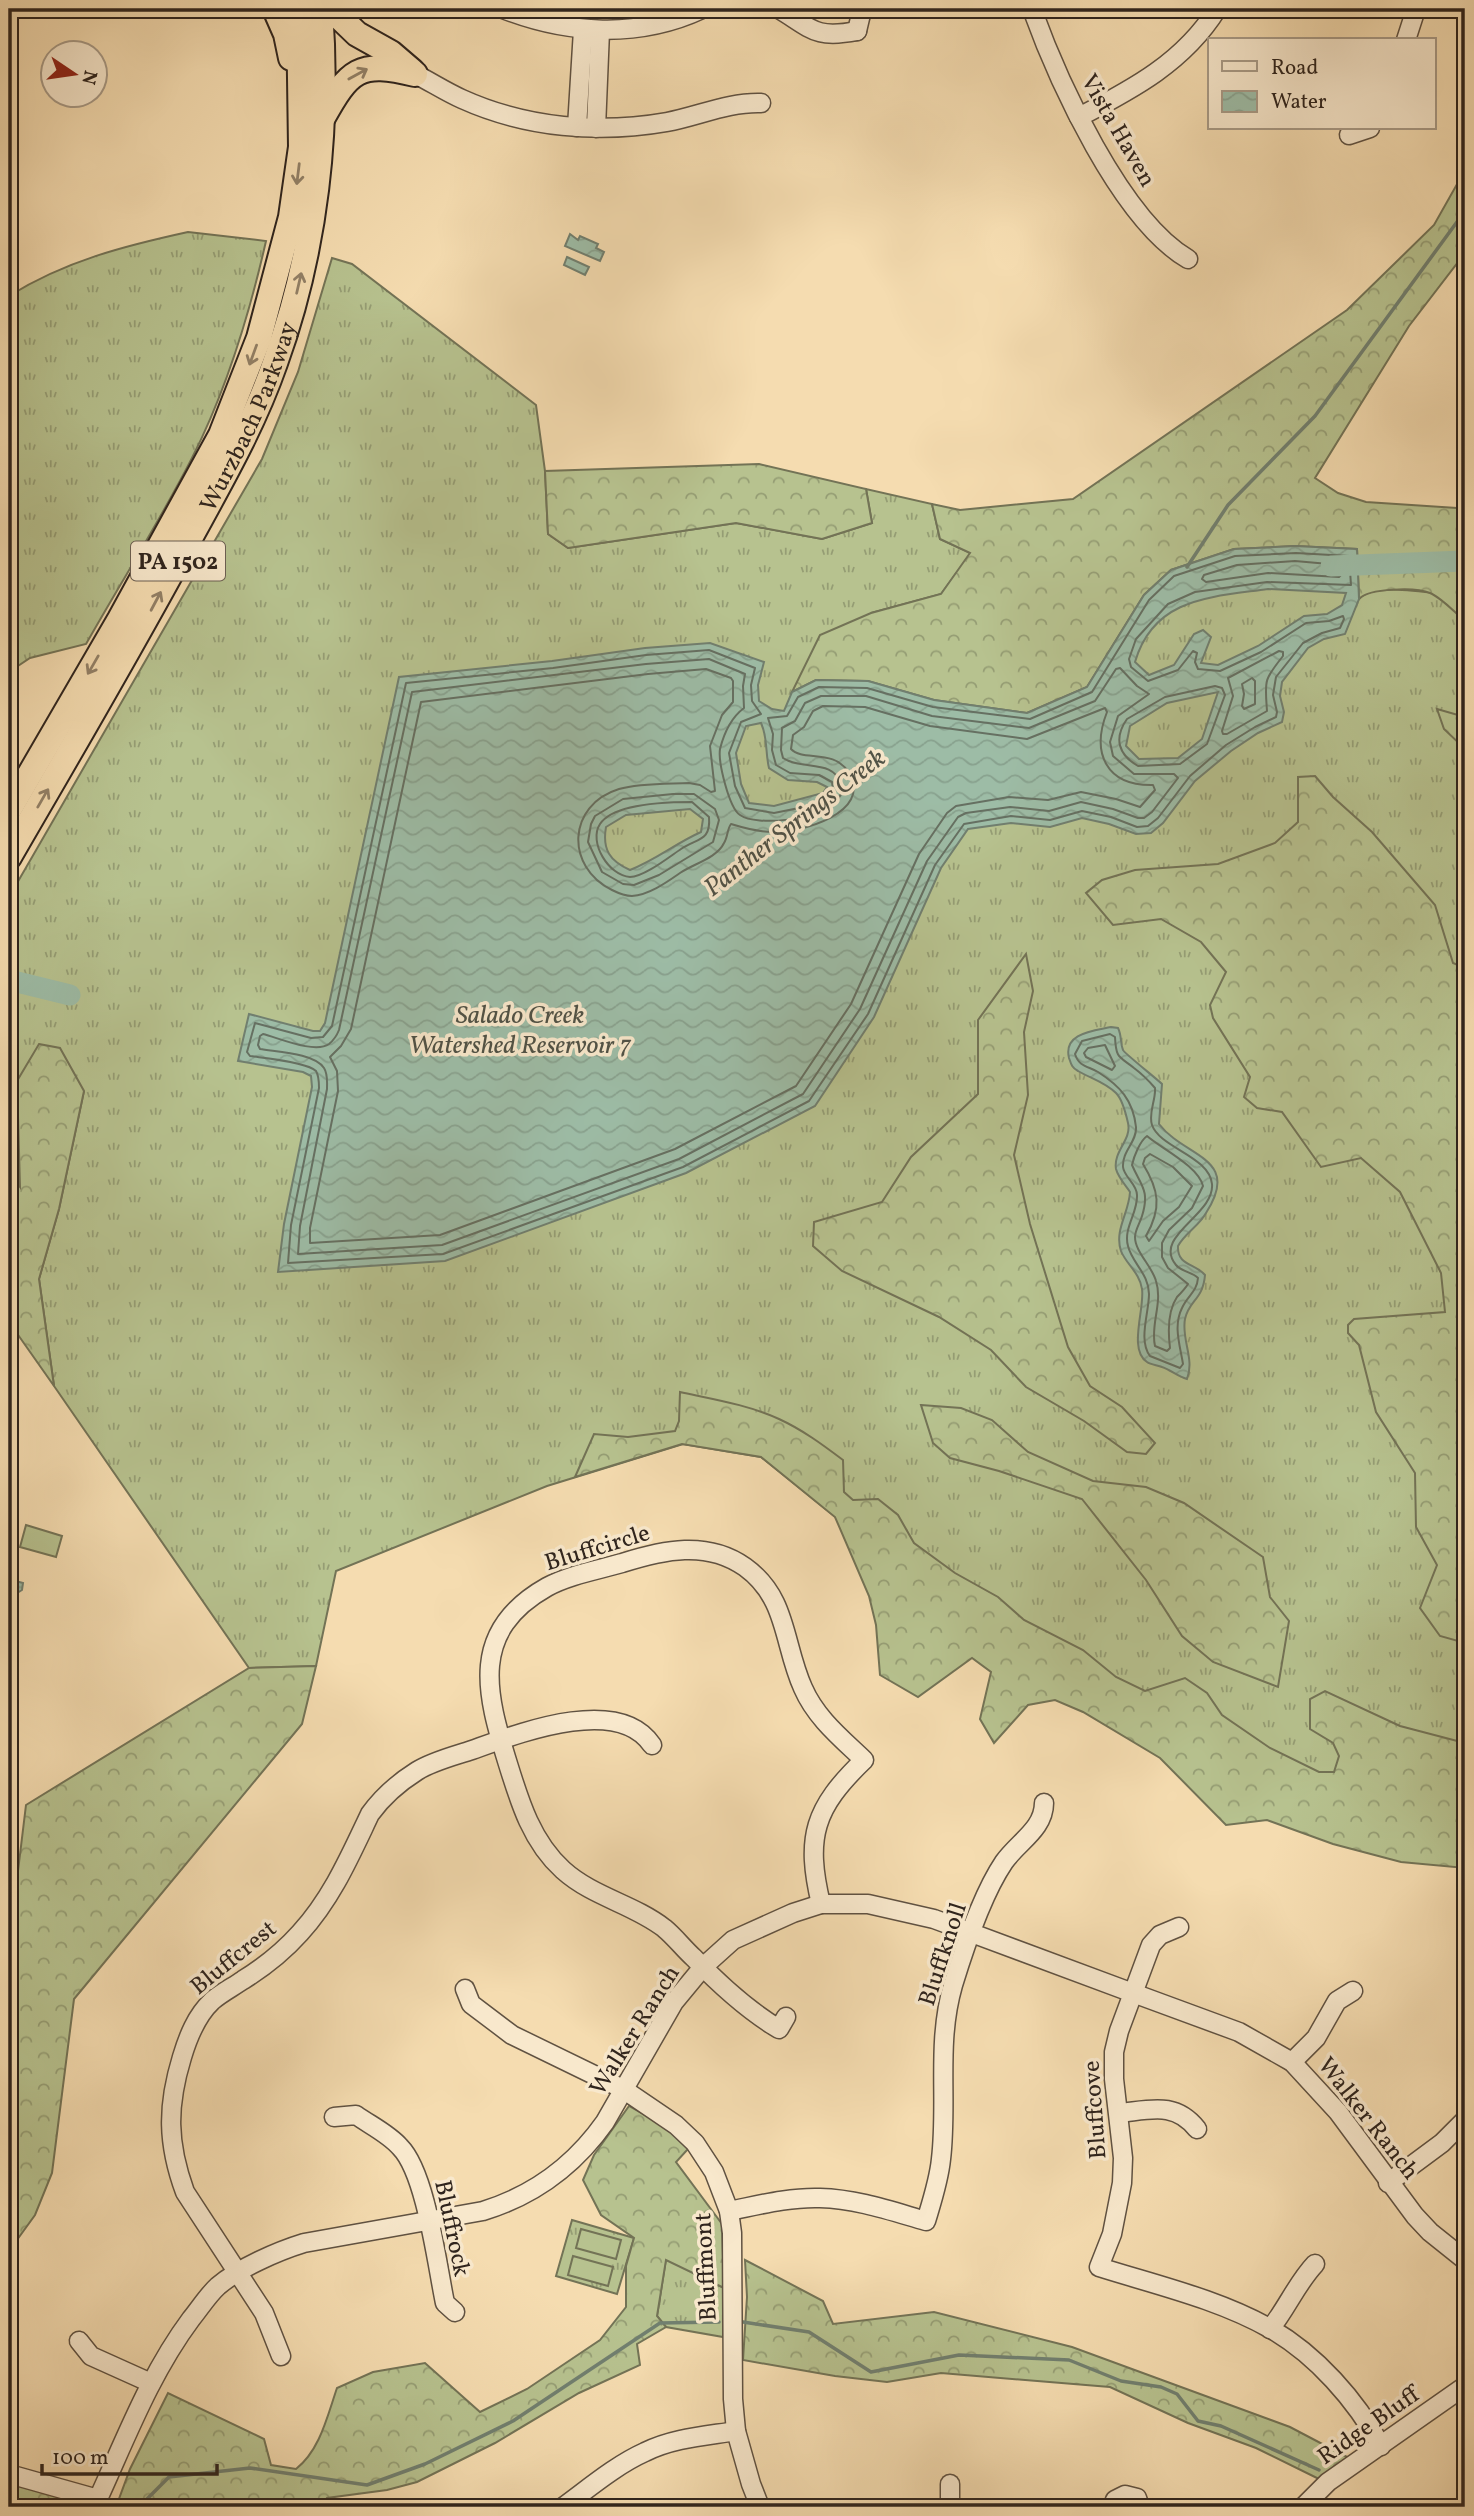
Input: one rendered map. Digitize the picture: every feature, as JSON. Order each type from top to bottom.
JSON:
[{"type":"highway","points":[[275,9],[312,113],[351,76],[367,68],[387,67],[415,74]]},
{"type":"highway","name":"Wurzbach Parkway","points":[[299,9],[312,113]]},
{"type":"highway","name":"Wurzbach Parkway","points":[[9,857],[140,631],[242,442],[275,362],[293,304],[301,147],[312,113],[323,47],[320,9]]},
{"type":"highway","points":[[331,9],[357,34],[391,53],[415,74]]},
{"type":"highway","name":"Wurzbach Parkway","points":[[9,810],[120,619],[221,435],[296,245]]},
{"type":"street","points":[[503,9],[531,20],[592,30],[645,27],[668,22],[702,9]]},
{"type":"street","points":[[779,9],[801,21],[836,23],[857,31],[866,9]]},
{"type":"street","name":"Vista Haven","points":[[1032,9],[1046,48],[1079,117],[1114,177],[1162,240],[1188,259]]},
{"type":"street","points":[[1079,117],[1150,79],[1188,47],[1217,9]]},
{"type":"street","points":[[1407,38],[1416,9]]},
{"type":"street","points":[[577,127],[589,76],[592,30]]},
{"type":"street","points":[[415,74],[463,99],[485,107],[538,122],[577,127],[669,122],[734,103],[761,103]]},
{"type":"street","points":[[589,76],[596,128]]},
{"type":"street","points":[[1349,135],[1367,130]]},
{"type":"street","name":"Bluffcircle","points":[[786,2017],[779,2029],[761,2018],[744,2006],[652,1919],[589,1889],[552,1858],[526,1818],[500,1740],[489,1693],[490,1660],[504,1626],[526,1601],[557,1583],[656,1552],[680,1549],[705,1551],[744,1566],[762,1583],[778,1605],[802,1686],[812,1706],[827,1725],[864,1760],[829,1798],[816,1830],[813,1873],[821,1904]]},
{"type":"street","name":"Bluffcrest","points":[[281,2356],[264,2313],[185,2192],[177,2171],[171,2107],[173,2087],[188,2035],[212,2001],[268,1964],[302,1932],[334,1888],[370,1814],[387,1793],[419,1770],[500,1740],[565,1723],[610,1721],[633,1727],[652,1745]]},
{"type":"street","name":"Bluffknoll","points":[[729,2211],[770,2202],[820,2198],[869,2205],[926,2221],[941,2158],[942,2046],[953,1984],[995,1877],[1017,1846],[1039,1825],[1044,1815],[1044,1803]]},
{"type":"street","name":"Walker Ranch","points":[[97,2503],[151,2383],[171,2346],[219,2285],[269,2256],[304,2243],[483,2211],[504,2205],[543,2184],[561,2171],[592,2140],[674,2002],[703,1967],[740,1936],[821,1904],[868,1904],[934,1919],[1239,2032],[1292,2062],[1338,2112],[1388,2183],[1430,2232],[1465,2260]]},
{"type":"street","name":"Bluffcove","points":[[1179,1927],[1160,1935],[1152,1945],[1114,2052],[1114,2079],[1123,2158],[1122,2183],[1112,2234],[1099,2267],[1208,2301],[1270,2329]]},
{"type":"street","name":"Bluffmont","points":[[465,1989],[471,2004],[512,2035],[623,2089],[676,2125],[695,2143],[714,2172],[729,2211],[732,2233],[733,2399],[736,2431],[760,2507]]},
{"type":"street","points":[[1292,2062],[1316,2038],[1336,2001],[1353,1991]]},
{"type":"street","points":[[1119,2113],[1172,2110],[1187,2116],[1197,2129]]},
{"type":"street","name":"Bluffrock","points":[[334,2117],[356,2115],[400,2146],[413,2164],[421,2185],[445,2303],[455,2312]]},
{"type":"street","points":[[1388,2183],[1441,2143],[1465,2120]]},
{"type":"street","points":[[1315,2264],[1302,2277],[1282,2314],[1270,2329],[1315,2362],[1346,2396],[1381,2445]]},
{"type":"street","points":[[79,2341],[91,2356],[151,2383]]},
{"type":"street","name":"Ridge Bluff","points":[[1303,2507],[1328,2482],[1465,2386]]},
{"type":"street","points":[[563,2507],[630,2459],[646,2451],[682,2440],[736,2431]]},
{"type":"street","points":[[9,2474],[97,2503]]},
{"type":"street","points":[[950,2484],[950,2507]]},
{"type":"street","points":[[1113,2507],[1115,2500],[1125,2494],[1137,2498],[1140,2507]]},
{"type":"green space","points":[[1465,170],[1465,253],[1409,326],[1315,478],[1338,493],[1366,502],[1457,508],[1465,506],[1465,621],[1439,598],[1423,591],[1382,591],[1364,595],[1359,599],[1357,549],[1295,546],[1234,549],[1171,570],[1144,595],[1087,687],[1027,713],[934,700],[868,681],[816,680],[792,692],[820,635],[871,613],[941,594],[970,553],[940,539],[932,504],[960,510],[1073,499],[1347,310],[1434,225]]},
{"type":"green space","points":[[188,232],[266,241],[244,324],[216,406],[180,482],[86,644],[30,658],[9,672],[9,296],[73,264]]},
{"type":"green space","points":[[332,258],[352,264],[536,405],[545,471],[548,534],[568,548],[736,523],[822,539],[872,523],[866,489],[932,504],[940,539],[971,553],[941,594],[871,613],[1234,549],[1360,598],[1380,590],[1465,597],[1465,1812],[1272,1785],[910,1577],[761,1457],[683,1444],[547,1486],[336,1571],[316,1666],[249,1668],[54,1386],[39,1279],[59,1209],[84,1091],[20,1189],[9,1171],[9,897],[262,459],[298,372]]},
{"type":"green space","points":[[759,464],[866,489],[872,523],[822,539],[736,523],[568,548],[548,534],[545,471]]},
{"type":"green space","points":[[1437,709],[1465,717],[1465,749],[1444,729]]},
{"type":"green space","points":[[1315,776],[1333,797],[1372,832],[1435,905],[1453,963],[1465,968],[1465,1643],[1440,1636],[1420,1608],[1437,1565],[1416,1527],[1415,1473],[1376,1412],[1359,1345],[1348,1333],[1348,1325],[1354,1319],[1445,1312],[1441,1273],[1400,1192],[1361,1158],[1321,1167],[1282,1112],[1257,1108],[1244,1097],[1250,1077],[1213,1018],[1210,1005],[1226,972],[1201,942],[1161,919],[1113,925],[1086,893],[1102,880],[1135,870],[1218,864],[1275,843],[1298,822],[1298,777]]},
{"type":"green space","points":[[1026,954],[1033,991],[1024,1032],[1028,1095],[1014,1155],[1030,1224],[1068,1347],[1090,1386],[1122,1407],[1155,1443],[1146,1454],[1127,1452],[1084,1421],[1026,1387],[991,1350],[939,1317],[842,1271],[813,1246],[814,1222],[882,1202],[911,1157],[978,1094],[978,1020]]},
{"type":"green space","points":[[39,1044],[60,1048],[84,1091],[59,1209],[39,1279],[54,1386],[9,1322],[9,1171],[20,1187],[17,1081]]},
{"type":"green space","points":[[680,1392],[755,1410],[796,1428],[843,1460],[844,1492],[853,1500],[878,1499],[898,1515],[914,1543],[955,1573],[998,1597],[1024,1620],[1083,1650],[1116,1677],[1145,1691],[1185,1678],[1207,1693],[1222,1715],[1270,1748],[1319,1772],[1334,1772],[1339,1756],[1333,1743],[1310,1729],[1310,1699],[1325,1691],[1400,1726],[1465,1743],[1465,1868],[1401,1862],[1333,1844],[1267,1820],[1226,1825],[1160,1758],[1083,1712],[1055,1700],[1028,1705],[994,1743],[980,1719],[991,1672],[972,1658],[918,1697],[880,1675],[876,1625],[869,1596],[835,1517],[761,1457],[682,1444],[575,1477],[594,1434],[628,1437],[675,1431],[679,1421]]},
{"type":"green space","points":[[921,1405],[961,1408],[992,1420],[1028,1452],[1093,1481],[1146,1487],[1184,1503],[1263,1557],[1270,1597],[1289,1621],[1278,1687],[1213,1662],[1182,1636],[1146,1580],[1082,1499],[999,1471],[950,1458],[933,1443]]},
{"type":"green space","points":[[26,1525],[62,1536],[56,1557],[20,1547]]},
{"type":"green space","points":[[316,1666],[302,1724],[74,1999],[52,2173],[35,2215],[9,2251],[9,1945],[26,1805],[249,1668]]},
{"type":"green space","points":[[629,2106],[666,2127],[688,2149],[676,2162],[722,2224],[724,2288],[666,2260],[657,2316],[666,2327],[637,2344],[640,2365],[579,2393],[495,2443],[417,2482],[387,2490],[327,2498],[321,2507],[116,2507],[130,2469],[168,2393],[264,2439],[271,2465],[296,2469],[317,2443],[337,2388],[373,2372],[425,2363],[480,2412],[527,2389],[600,2340],[626,2307],[626,2266],[634,2238],[601,2215],[583,2180],[594,2155]]},
{"type":"green space","points":[[572,2220],[634,2238],[617,2294],[556,2276]]},
{"type":"green space","points":[[581,2229],[621,2240],[616,2259],[576,2248]]},
{"type":"green space","points":[[573,2256],[613,2267],[608,2286],[568,2275]]},
{"type":"green space","points":[[666,2259],[724,2288],[723,2337],[666,2327],[657,2316]]},
{"type":"green space","points":[[745,2260],[823,2301],[833,2324],[934,2312],[1072,2347],[1290,2427],[1349,2458],[1321,2480],[1256,2448],[1188,2423],[1110,2387],[941,2373],[887,2382],[743,2360],[747,2297]]},
{"type":"green space","points":[[9,2483],[89,2503],[89,2507],[9,2507]]},
{"type":"water","points":[[570,234],[578,240],[580,236],[598,244],[596,248],[604,252],[600,261],[565,246]]},
{"type":"water","points":[[567,257],[589,267],[585,275],[564,265]]},
{"type":"water","name":"Salado Creek Watershed Reservoir 7","points":[[1295,546],[1357,549],[1359,599],[1345,634],[1324,639],[1308,648],[1282,682],[1282,722],[1258,733],[1231,751],[1195,781],[1163,823],[1151,833],[1136,834],[1082,818],[1050,827],[1011,823],[968,829],[941,868],[874,1017],[815,1106],[686,1173],[445,1261],[278,1272],[284,1224],[312,1087],[311,1076],[303,1072],[238,1061],[249,1014],[313,1031],[320,1031],[325,1023],[399,677],[710,643],[764,662],[758,685],[759,701],[772,709],[784,711],[792,692],[816,680],[868,681],[934,700],[1027,713],[1087,687],[1144,595],[1171,570],[1234,549]],"holes":[[[1268,589],[1346,593],[1342,605],[1327,614],[1304,616],[1258,646],[1218,665],[1201,663],[1211,637],[1203,630],[1194,634],[1174,665],[1149,675],[1135,662],[1144,641],[1156,624],[1171,612],[1206,598]],[[1218,692],[1202,739],[1178,758],[1139,759],[1126,746],[1130,726],[1167,703]],[[761,723],[769,768],[788,780],[817,782],[827,787],[823,793],[774,806],[749,803],[741,784],[736,753],[746,726]],[[690,809],[703,819],[701,832],[630,870],[613,859],[605,842],[606,827],[626,815]]]},
{"type":"water","points":[[1111,1027],[1118,1028],[1125,1052],[1162,1084],[1159,1124],[1206,1160],[1214,1169],[1218,1180],[1206,1213],[1178,1246],[1183,1261],[1205,1275],[1202,1290],[1185,1319],[1190,1364],[1187,1379],[1149,1363],[1141,1356],[1138,1339],[1142,1289],[1139,1278],[1123,1256],[1119,1243],[1130,1192],[1118,1175],[1116,1163],[1129,1129],[1127,1119],[1116,1093],[1076,1070],[1069,1058],[1070,1043],[1075,1038]]},
{"type":"water","points":[[13,1576],[12,1580],[23,1583],[22,1590],[9,1598],[9,1577]]},
{"type":"waterway","points":[[1187,567],[1228,505],[1315,416],[1465,211]]},
{"type":"waterway","name":"Panther Springs Creek","points":[[1331,566],[1465,561]]},
{"type":"waterway","name":"Panther Springs Creek","points":[[9,980],[70,995]]},
{"type":"waterway","points":[[139,2507],[169,2477],[250,2468],[367,2485],[425,2464],[513,2421],[660,2323],[719,2322]]},
{"type":"waterway","points":[[743,2322],[809,2332],[871,2372],[959,2355],[1069,2360],[1121,2381],[1161,2387],[1177,2394],[1198,2421],[1221,2426],[1319,2470]]}]
